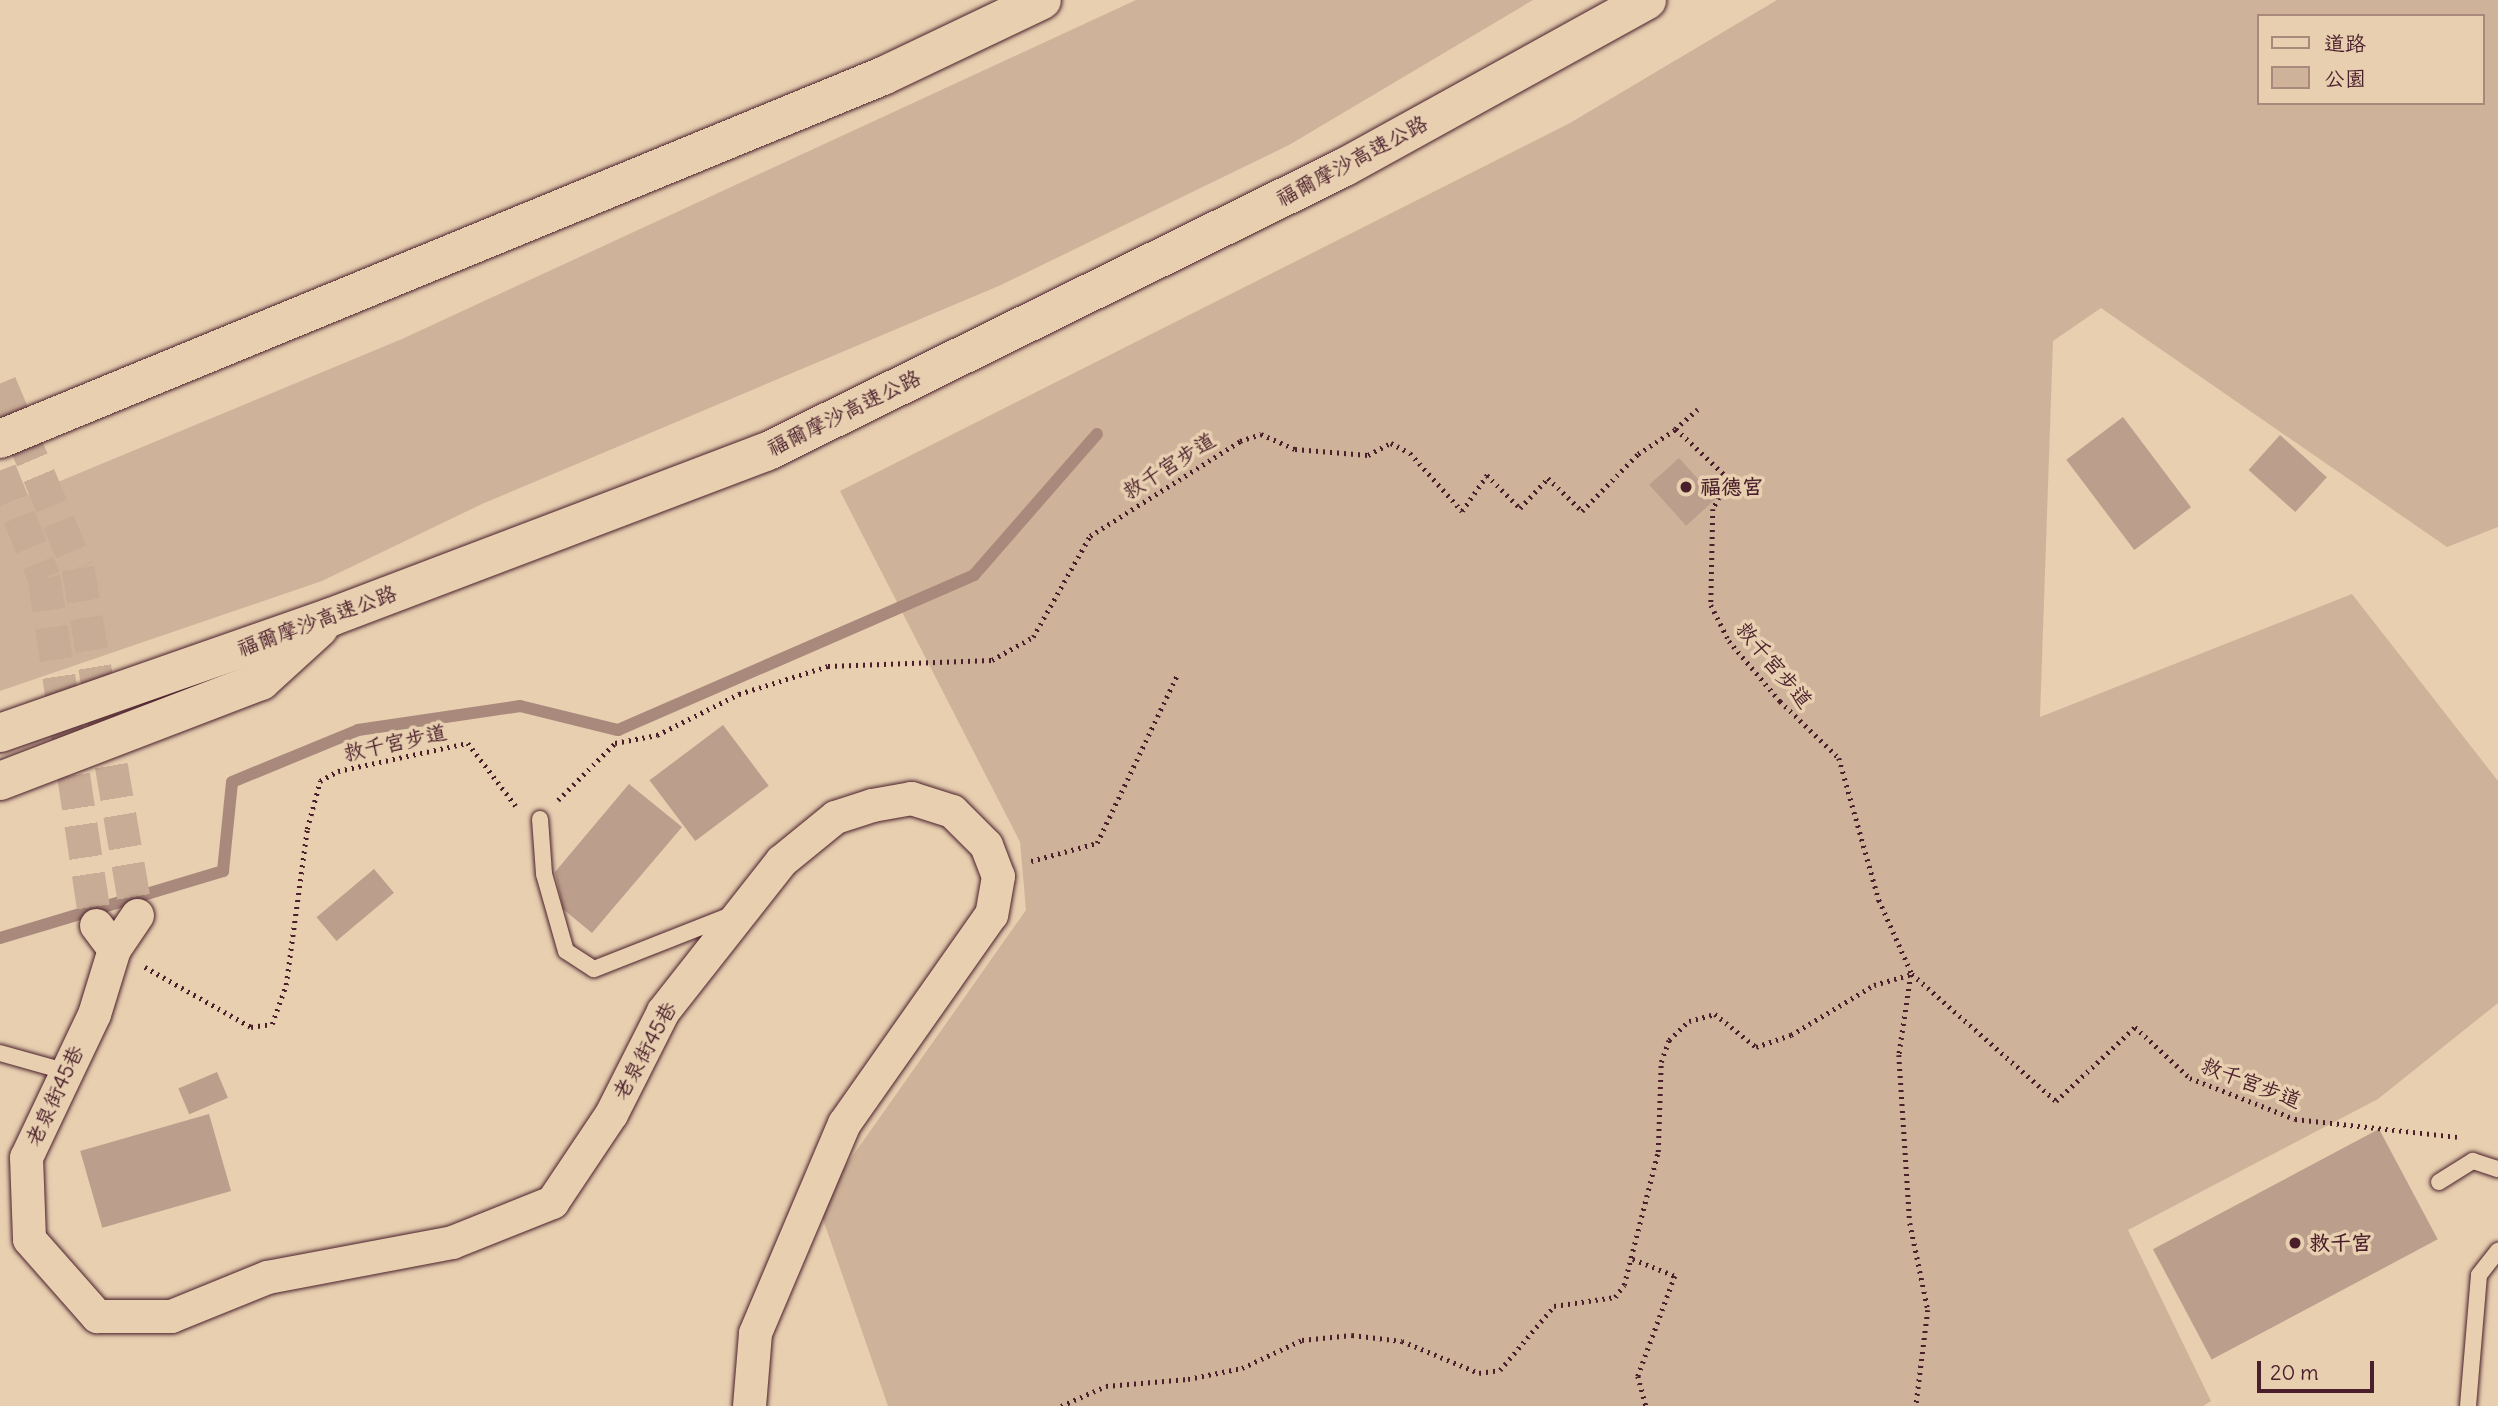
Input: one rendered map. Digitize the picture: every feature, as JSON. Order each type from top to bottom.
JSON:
[{"type":"highway","points":[[0,439],[883,76],[1042,0]]},
{"type":"highway","name":"福爾摩沙高速公路","points":[[0,733],[331,617],[766,452],[1345,167],[1647,0]]},
{"type":"highway","points":[[0,781],[261,681],[331,617]]},
{"type":"street","name":"老泉街45巷","points":[[137,915],[105,937],[94,1014],[64,1071],[26,1157],[29,1238],[97,1316],[171,1316],[267,1277],[452,1242],[552,1202],[611,1114],[663,1011],[781,861],[835,817],[911,798],[952,811],[986,845],[998,876]]},
{"type":"street","points":[[749,1406],[755,1333],[844,1123],[991,914],[998,876]]},
{"type":"lane","points":[[540,819],[544,874],[566,951],[594,969],[739,912]]},
{"type":"lane","points":[[0,1053],[64,1071]]},
{"type":"lane","points":[[2439,1182],[2473,1161],[2498,1169]]},
{"type":"lane","points":[[2468,1406],[2479,1275],[2498,1251]]},
{"type":"path","points":[[1676,429],[1698,409]]},
{"type":"path","name":"救千宮步道","points":[[105,937],[251,1027],[272,1024],[286,985],[307,829],[320,781],[392,757],[468,743],[520,811],[540,819],[615,743],[657,735],[738,694],[828,666],[992,660],[1033,637],[1090,536],[1240,441],[1261,434],[1295,449],[1368,455],[1391,443],[1410,453],[1462,511],[1487,475],[1520,508],[1548,478],[1582,510],[1638,454],[1676,429],[1729,479],[1713,509],[1711,605],[1729,640],[1780,701],[1839,758],[1879,900],[1912,974],[2056,1101],[2135,1027],[2190,1078],[2295,1119],[2466,1139]]},
{"type":"path","points":[[998,876],[1055,850],[1097,843],[1177,675]]},
{"type":"path","points":[[1061,1406],[1106,1386],[1188,1380],[1242,1368],[1302,1340],[1352,1335],[1402,1341],[1479,1373],[1500,1370],[1555,1306],[1615,1297],[1633,1259],[1658,1152],[1661,1062],[1669,1040],[1689,1021],[1715,1014],[1756,1047],[1791,1035],[1874,985],[1912,974],[1899,1055],[1910,1223],[1928,1310],[1916,1406]]},
{"type":"path","points":[[1633,1259],[1675,1276],[1638,1376],[1646,1406]]},
{"type":"green space","points":[[1136,0],[1533,0],[1289,145],[1001,285],[482,504],[322,581],[0,691],[0,506],[402,339]]},
{"type":"green space","points":[[1777,0],[2498,0],[2498,527],[2447,547],[2101,308],[2053,341],[2040,717],[2352,594],[2498,781],[2498,1003],[2378,1099],[2128,1230],[2211,1401],[2203,1406],[888,1406],[818,1205],[1026,910],[1020,842],[840,491],[1570,123]]},
{"type":"building","points":[[2123,417],[2191,507],[2134,550],[2066,460]]},
{"type":"building","points":[[2280,435],[2327,477],[2295,512],[2249,470]]},
{"type":"building","points":[[1679,458],[1716,499],[1686,526],[1649,485]]},
{"type":"building","points":[[723,725],[769,786],[695,841],[650,780]]},
{"type":"building","points":[[629,784],[682,827],[592,933],[563,909],[555,872]]},
{"type":"building","points":[[374,869],[394,893],[336,941],[317,917]]},
{"type":"building","points":[[217,1072],[228,1098],[189,1114],[178,1088]]},
{"type":"building","points":[[209,1114],[231,1191],[102,1228],[80,1151]]},
{"type":"building","name":"救千宮","points":[[2379,1129],[2438,1239],[2212,1360],[2153,1249]]},
{"type":"waterway","points":[[0,938],[223,871],[232,782],[358,730],[520,706],[618,730],[974,575],[1097,434]]},
{"type":"tunnel","points":[[0,383],[78,568],[137,915]]},
{"type":"tunnel","points":[[0,470],[44,577],[96,925]]},
{"type":"place","name":"福德宮","points":[[1686,487]]},
{"type":"place","name":"救千宮","points":[[2295,1243]]}]
